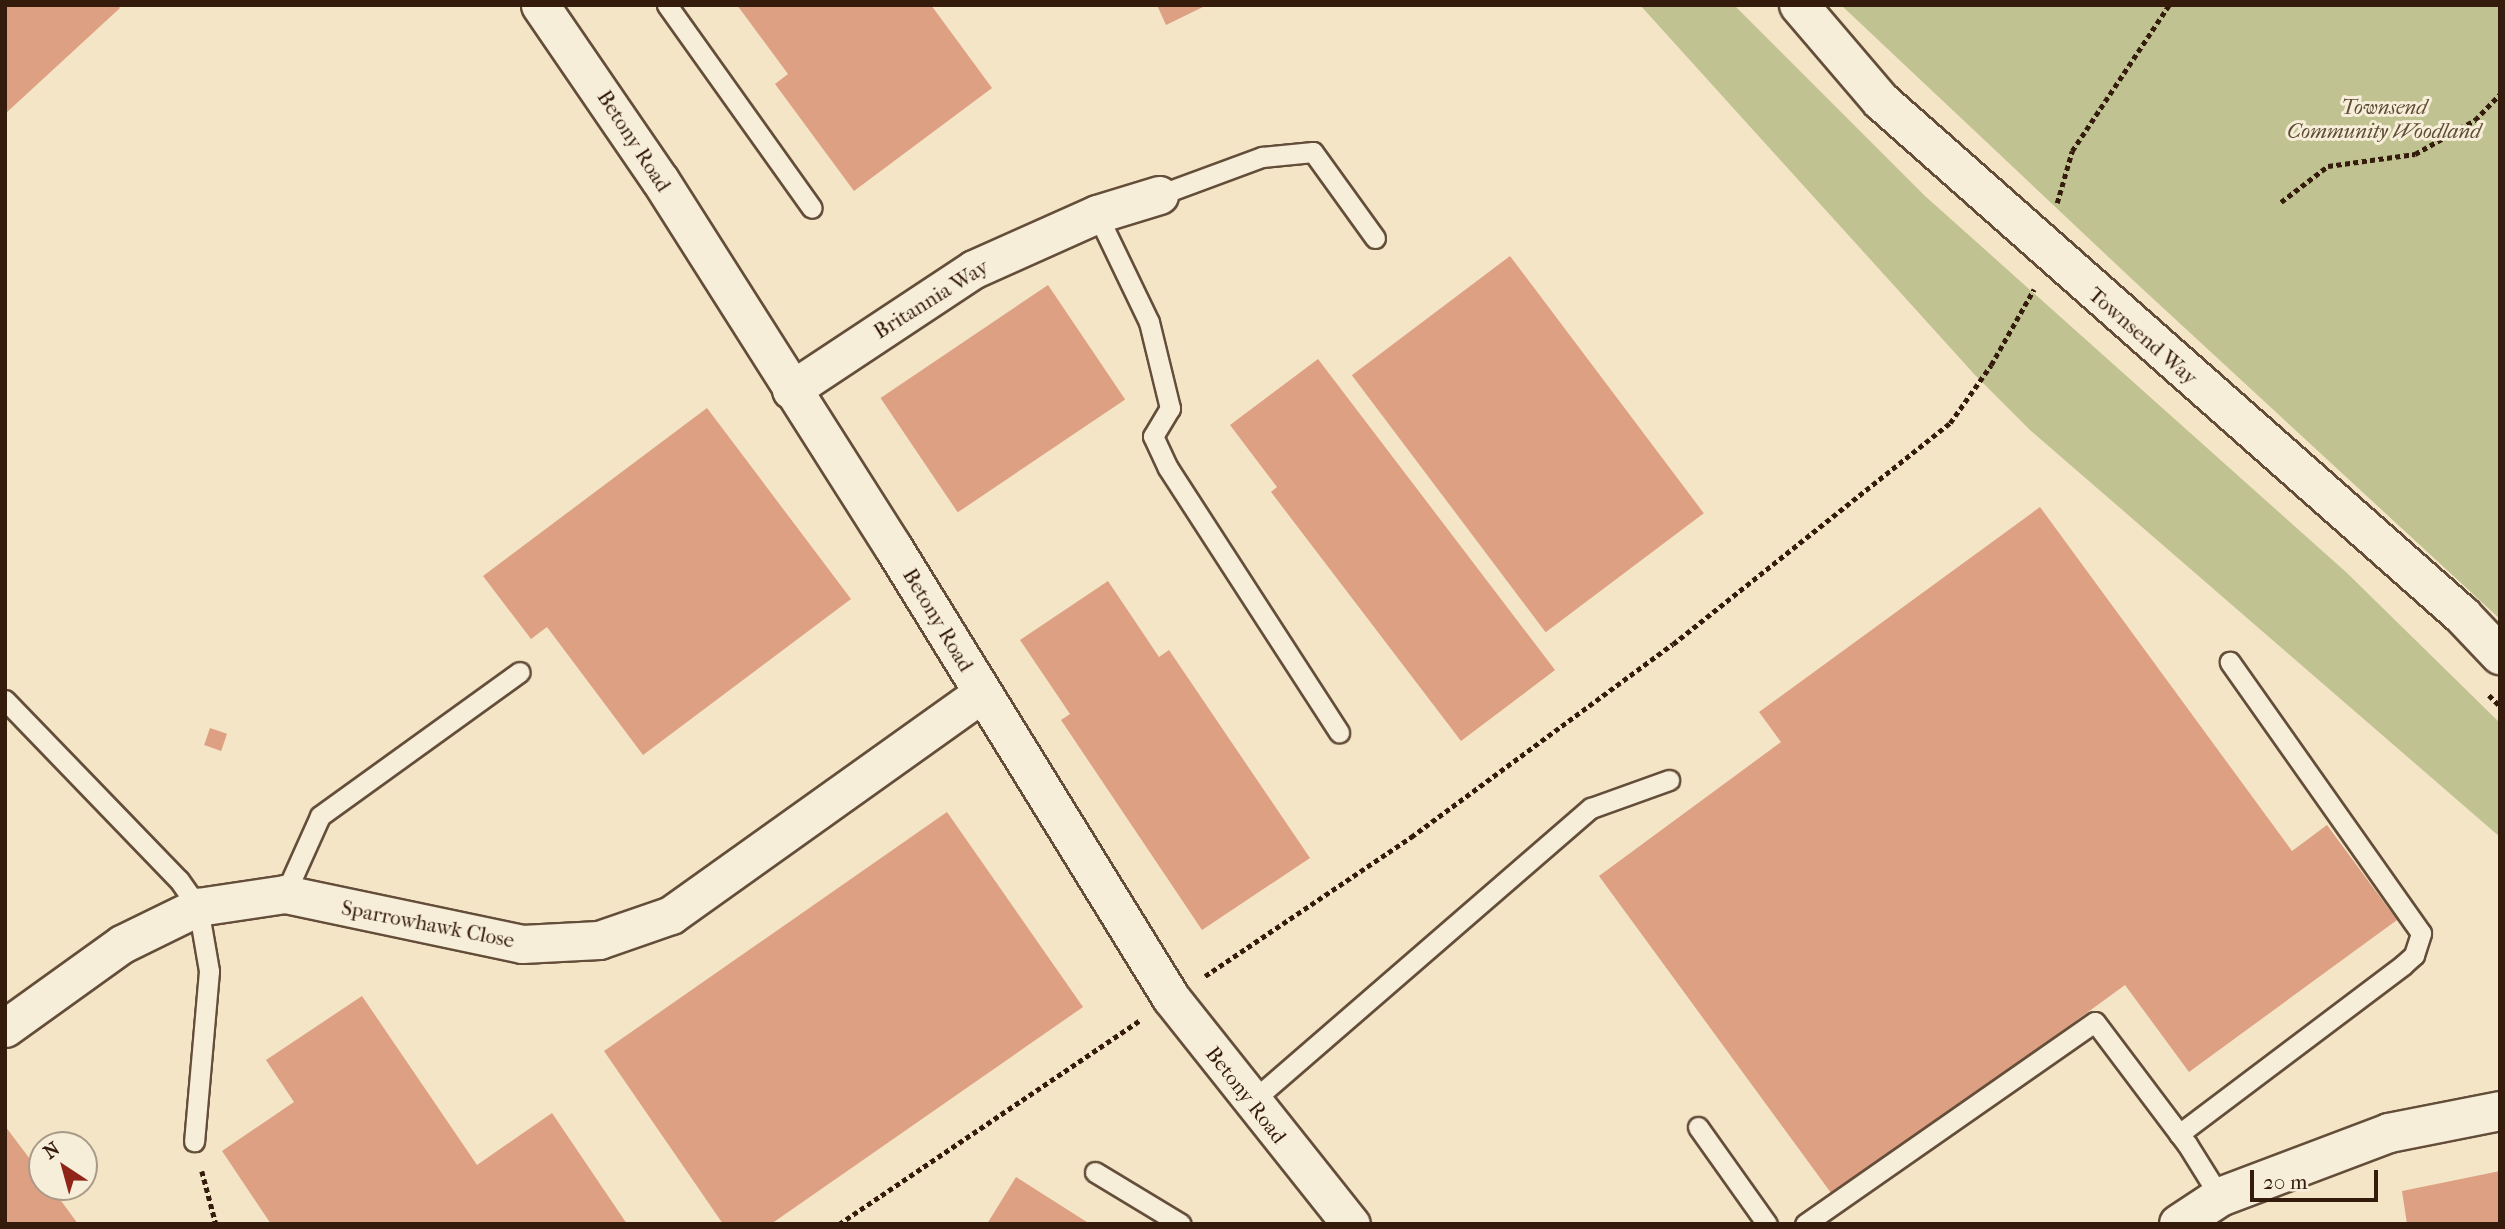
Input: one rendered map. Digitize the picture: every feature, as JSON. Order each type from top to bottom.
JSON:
[{"type":"main road","name":"Townsend Way","points":[[1798,5],[1881,102],[2043,249],[2463,616],[2500,655]]},
{"type":"main road","points":[[2179,1224],[2220,1197],[2389,1133],[2500,1111]]},
{"type":"street","name":"Betony Road","points":[[541,6],[660,180],[1171,998],[1250,1103],[1351,1224]]},
{"type":"street","name":"Britannia Way","points":[[791,390],[974,269],[1097,214],[1159,195]]},
{"type":"street","name":"Sparrowhawk Close","points":[[5,1028],[122,944],[198,907],[285,894],[522,944],[599,940],[671,915],[982,693]]},
{"type":"lane","points":[[667,5],[812,208]]},
{"type":"lane","points":[[1159,195],[1262,156],[1313,152],[1375,238]]},
{"type":"lane","points":[[1097,214],[1149,322],[1170,408],[1153,436],[1168,468],[1339,732]]},
{"type":"lane","points":[[2179,1134],[2403,965],[2414,955],[2421,933],[2230,662]]},
{"type":"lane","points":[[285,894],[320,816],[520,672]]},
{"type":"lane","points":[[5,700],[179,880],[198,907],[208,971],[194,1141]]},
{"type":"lane","points":[[1250,1103],[1591,808],[1669,780]]},
{"type":"lane","points":[[1805,1224],[2095,1022],[2179,1134],[2220,1197]]},
{"type":"lane","points":[[1698,1127],[1767,1224]]},
{"type":"lane","points":[[1095,1172],[1181,1224]]},
{"type":"path","points":[[839,1224],[1410,837],[1629,677],[1950,423],[1991,365],[2036,285],[2043,249],[2072,150],[2169,5]]},
{"type":"path","points":[[2281,202],[2328,166],[2415,154],[2475,120],[2500,94]]},
{"type":"path","points":[[194,1141],[216,1224]]},
{"type":"green space","points":[[1640,5],[1734,5],[1925,196],[2347,573],[2500,723],[2500,837],[2030,430],[1975,375]]},
{"type":"green space","name":"Townsend Community Woodland","points":[[1841,5],[2500,5],[2500,619],[2135,282]]},
{"type":"building","points":[[5,5],[117,5],[120,8],[5,114]]},
{"type":"building","points":[[737,5],[931,5],[992,88],[854,191],[775,84],[788,74]]},
{"type":"building","points":[[1157,5],[1207,5],[1166,25]]},
{"type":"building","points":[[1510,256],[1704,513],[1546,632],[1352,375]]},
{"type":"building","points":[[1048,285],[1125,399],[958,512],[881,398]]},
{"type":"building","points":[[1318,359],[1555,670],[1461,741],[1271,492],[1277,487],[1230,425]]},
{"type":"building","points":[[707,408],[851,599],[643,755],[547,627],[531,639],[483,576]]},
{"type":"building","points":[[2040,507],[2292,851],[2327,825],[2397,920],[2189,1072],[2125,985],[1834,1197],[1599,876],[1781,742],[1759,712]]},
{"type":"building","points":[[1108,581],[1159,657],[1169,650],[1310,858],[1202,930],[1061,720],[1070,714],[1020,640]]},
{"type":"building","points":[[210,728],[227,734],[221,751],[204,745]]},
{"type":"building","points":[[947,812],[1083,1007],[771,1224],[723,1224],[604,1051]]},
{"type":"building","points":[[362,996],[477,1165],[552,1113],[627,1224],[271,1224],[222,1151],[294,1102],[266,1060]]},
{"type":"building","points":[[5,1126],[28,1156],[28,1201],[61,1201],[78,1224],[5,1224]]},
{"type":"building","points":[[2500,1171],[2500,1224],[2407,1224],[2402,1191]]},
{"type":"building","points":[[1016,1177],[1090,1224],[987,1224]]}]
